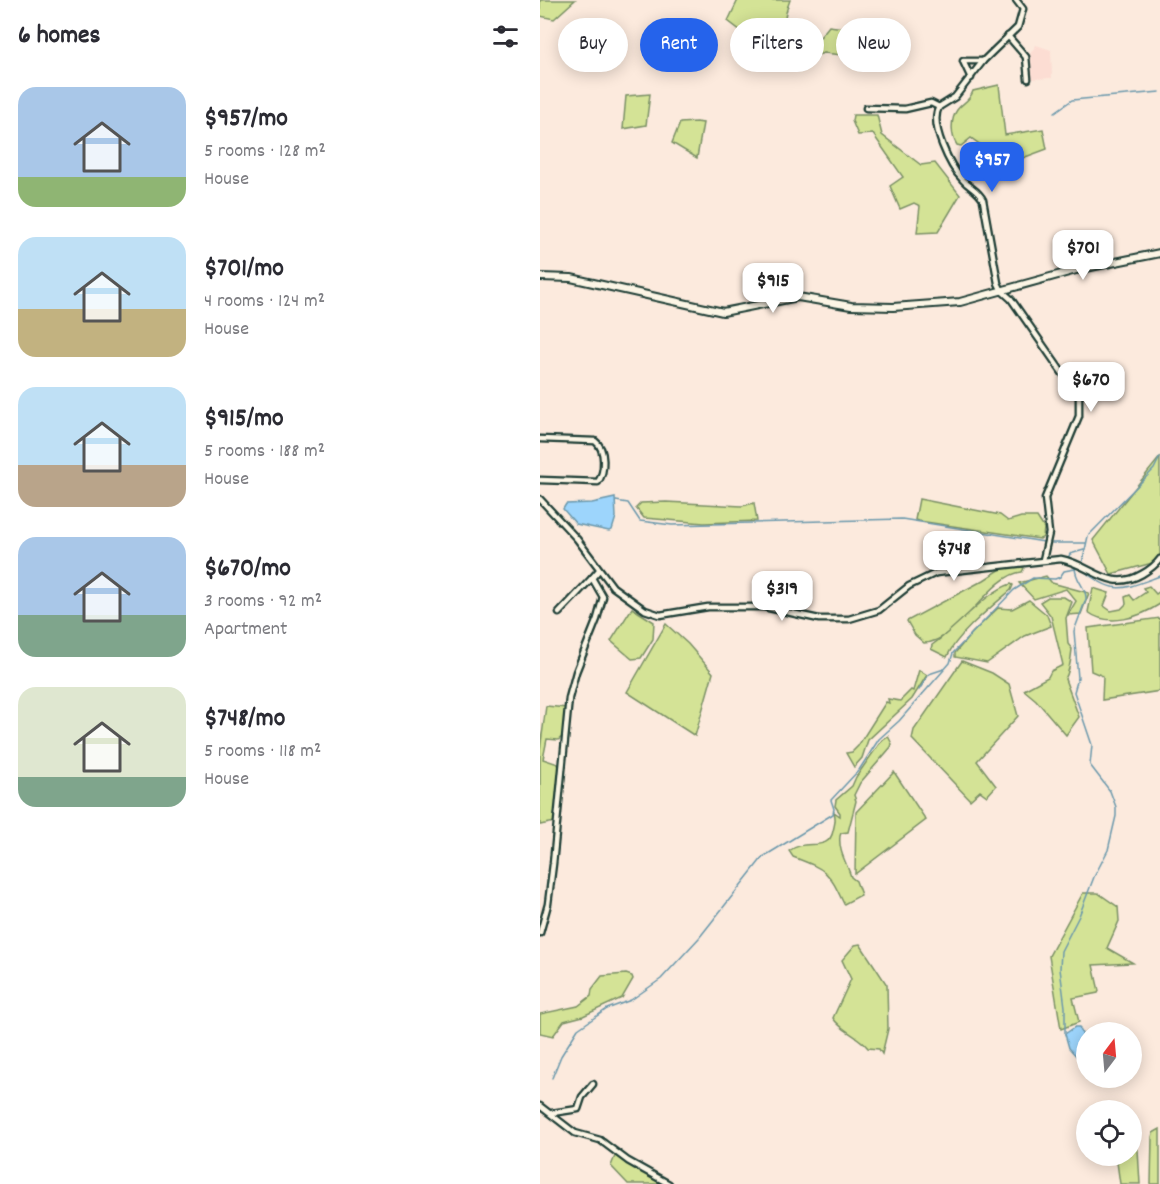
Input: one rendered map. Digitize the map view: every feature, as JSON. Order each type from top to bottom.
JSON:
[{"type":"main road","points":[[540,277],[571,278],[723,312],[798,297],[871,308],[941,305],[1076,270],[1160,253]]},
{"type":"street","points":[[1016,0],[1023,9],[1018,27],[983,61],[955,97],[939,106],[937,115],[944,150],[963,180],[979,192],[983,200],[998,283],[1002,291],[1011,299],[1079,397],[1079,416],[1045,498],[1049,533],[1043,560]]},
{"type":"street","points":[[1008,36],[1026,57],[1028,78]]},
{"type":"street","points":[[971,78],[963,62],[983,61]]},
{"type":"street","points":[[866,108],[905,109],[931,103],[939,106]]},
{"type":"street","points":[[540,439],[596,441],[600,445],[603,465],[602,476],[598,482],[540,480]]},
{"type":"street","points":[[540,499],[577,538],[613,587],[645,610],[656,614],[708,607],[764,607],[819,619],[839,620],[860,617],[879,610],[909,586],[936,573],[1061,559],[1078,564],[1110,580],[1123,582],[1151,568],[1160,559]]},
{"type":"street","points":[[559,613],[599,570]]},
{"type":"street","points":[[592,578],[603,597]]},
{"type":"street","points":[[540,933],[548,904],[553,864],[569,698],[603,597],[613,587]]},
{"type":"street","points":[[549,1113],[555,1114],[578,1109],[582,1098],[593,1084]]},
{"type":"street","points":[[540,1106],[575,1133],[600,1140],[628,1161],[669,1184]]},
{"type":"shaded area","points":[[1036,45],[1051,50],[1052,78],[1032,79],[1029,73],[1028,57]]},
{"type":"green space","points":[[540,0],[575,0],[554,19],[540,16]]},
{"type":"green space","points":[[738,0],[790,0],[785,18],[730,18],[730,23],[728,21]]},
{"type":"green space","points":[[829,26],[836,27],[836,54],[824,53],[824,32]]},
{"type":"green space","points":[[999,85],[1005,135],[1043,129],[1047,149],[1012,162],[1001,156],[983,166],[978,157],[983,152],[982,146],[971,138],[961,146],[957,145],[952,123],[957,110],[973,91]]},
{"type":"green space","points":[[650,94],[646,125],[623,129],[626,96]]},
{"type":"green space","points":[[853,115],[877,115],[882,135],[921,165],[935,163],[960,195],[938,232],[917,233],[920,206],[914,203],[900,209],[890,186],[903,177],[873,134],[858,135],[852,121]]},
{"type":"green space","points":[[680,123],[703,123],[697,158],[672,143]]},
{"type":"green space","points":[[1160,457],[1160,561],[1111,574],[1093,540]]},
{"type":"green space","points":[[919,499],[1000,515],[1008,521],[1021,517],[1037,517],[1044,528],[1043,537],[1040,539],[915,520]]},
{"type":"green space","points":[[641,503],[742,506],[754,503],[757,521],[704,523],[644,518],[636,508]]},
{"type":"green space","points":[[1019,565],[1024,568],[1022,572],[998,584],[949,632],[937,640],[924,643],[915,635],[907,621],[1004,567]]},
{"type":"green space","points":[[1046,576],[1052,583],[1089,593],[1081,614],[1068,615],[1076,601],[1066,589],[1034,599],[1019,583]]},
{"type":"green space","points":[[1011,584],[1013,585],[1011,590],[966,630],[947,657],[931,649],[932,645],[981,602]]},
{"type":"green space","points":[[1149,586],[1156,594],[1160,591],[1160,604],[1143,613],[1115,620],[1096,617],[1088,612],[1093,588],[1109,593],[1104,606],[1111,611],[1121,609],[1126,604],[1125,597],[1130,595],[1134,600],[1146,592],[1143,588]]},
{"type":"green space","points":[[1048,597],[1064,597],[1072,602],[1066,618],[1068,644],[1072,649],[1065,679],[1079,717],[1066,735],[1036,700],[1024,690],[1048,677],[1051,671],[1063,665],[1051,616],[1040,602]]},
{"type":"green space","points":[[1029,600],[1047,615],[1051,626],[1025,636],[987,663],[955,657],[955,653],[972,633],[998,608],[1012,609]]},
{"type":"green space","points":[[632,608],[654,622],[653,639],[641,658],[632,659],[611,641]]},
{"type":"green space","points":[[1160,618],[1160,691],[1102,700],[1103,676],[1091,671],[1088,628]]},
{"type":"green space","points":[[666,624],[688,644],[713,673],[695,736],[627,692]]},
{"type":"green space","points":[[962,661],[992,673],[1009,684],[1018,716],[977,761],[996,786],[987,796],[980,791],[970,800],[912,739],[914,730]]},
{"type":"green space","points":[[919,670],[927,675],[912,699],[868,740],[862,758],[854,767],[846,753],[852,752],[858,746],[886,702],[889,703],[888,699],[900,701],[911,690],[913,691]]},
{"type":"green space","points":[[546,706],[567,708],[562,737],[558,740],[547,739],[543,759],[558,764],[559,767],[555,822],[540,825],[540,750]]},
{"type":"green space","points":[[888,736],[891,747],[860,783],[854,795],[856,801],[848,832],[841,833],[840,836],[840,847],[851,877],[856,881],[861,895],[844,904],[834,884],[825,873],[793,857],[789,851],[802,845],[821,844],[831,838],[835,823],[834,812],[840,816],[835,806],[836,800],[852,786],[882,740]]},
{"type":"green space","points":[[894,772],[926,820],[855,874],[856,812]]},
{"type":"green space","points":[[1083,893],[1098,893],[1118,907],[1119,921],[1107,948],[1133,963],[1093,965],[1098,993],[1073,998],[1079,1022],[1061,1029],[1049,956]]},
{"type":"green space","points":[[860,944],[887,985],[888,1029],[882,1054],[879,1049],[868,1048],[836,1023],[833,1018],[851,979],[842,960],[855,945]]},
{"type":"green space","points":[[626,974],[632,976],[633,979],[622,998],[583,1016],[564,1021],[553,1036],[540,1033],[540,1014],[578,1006],[591,996],[592,989],[602,976]]},
{"type":"green space","points":[[1160,1129],[1160,1184],[1151,1184],[1152,1137],[1153,1133]]},
{"type":"green space","points":[[615,1156],[664,1184],[628,1184],[611,1166]]},
{"type":"green space","points":[[1118,1166],[1139,1166],[1140,1184],[1120,1184]]},
{"type":"water","points":[[615,498],[616,517],[612,530],[609,531],[576,524],[563,509],[566,504],[592,503]]},
{"type":"water","points":[[1076,1027],[1076,1056],[1069,1048],[1065,1034]]},
{"type":"waterway","points":[[1055,112],[1072,100],[1160,92]]},
{"type":"waterway","points":[[1082,564],[1088,536],[1154,469],[1160,457]]},
{"type":"waterway","points":[[616,501],[628,503],[640,521],[672,525],[902,519],[1044,542]]},
{"type":"waterway","points":[[1052,543],[1086,543]]},
{"type":"waterway","points":[[1068,558],[1070,554],[1084,550]]},
{"type":"waterway","points":[[1066,563],[1079,568]]},
{"type":"waterway","points":[[1065,1034],[1065,1007],[1060,969],[1061,951],[1108,850],[1116,816],[1116,807],[1110,791],[1090,765],[1092,745],[1074,692],[1078,678],[1074,631],[1086,599],[1075,567]]},
{"type":"waterway","points":[[1080,568],[1101,583],[1118,588],[1136,585],[1160,576]]},
{"type":"waterway","points":[[552,1078],[561,1056],[578,1029],[607,1009],[631,1000],[661,979],[699,938],[763,857],[833,814],[831,800],[859,770],[879,739],[899,721],[950,663],[953,653],[1014,590],[1033,578],[1055,579],[1060,577],[1064,571],[1075,569]]},
{"type":"waterway","points":[[919,690],[929,674],[944,669]]}]
